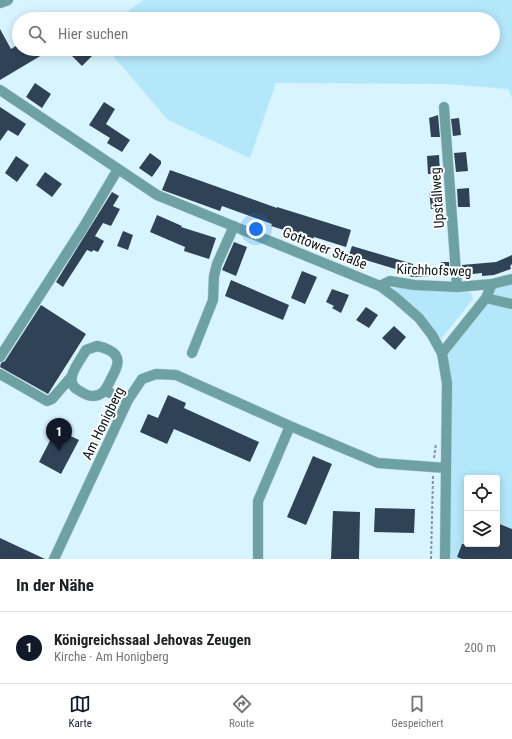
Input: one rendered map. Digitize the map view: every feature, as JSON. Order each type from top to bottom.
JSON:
[{"type":"street","points":[[0,3],[8,0]]},
{"type":"street","name":"Gottower Straße","points":[[0,90],[157,195],[380,286],[419,318],[432,335],[442,353],[447,383],[445,559]]},
{"type":"street","name":"Upstallweg","points":[[444,107],[457,287]]},
{"type":"street","points":[[0,357],[83,228],[118,169]]},
{"type":"street","points":[[192,353],[214,300],[214,276],[217,264],[234,226]]},
{"type":"street","name":"Kirchhofsweg","points":[[380,286],[390,281],[414,285],[457,287],[492,284],[512,279]]},
{"type":"street","points":[[442,353],[486,298],[492,284]]},
{"type":"street","points":[[486,298],[512,304]]},
{"type":"street","points":[[0,374],[46,401],[52,399],[72,376],[86,350],[93,347],[102,347],[114,352],[118,364],[105,391],[100,395],[88,396],[75,388],[71,380],[72,376]]},
{"type":"street","name":"Am Honigberg","points":[[54,559],[128,400],[142,379],[156,374],[176,375],[290,426],[378,463],[446,468]]},
{"type":"street","points":[[105,391],[128,400]]},
{"type":"street","points":[[258,559],[258,501],[290,426]]},
{"type":"path","points":[[431,559],[436,437]]},
{"type":"shaded area","points":[[144,0],[512,0],[512,98],[508,89],[446,84],[276,83],[250,158],[168,120],[113,56],[500,56],[500,12],[126,12]]},
{"type":"shaded area","points":[[512,274],[512,559],[445,559],[442,353],[492,284]]},
{"type":"shaded area","points":[[393,285],[471,292],[473,299],[441,339],[422,313],[395,291]]},
{"type":"building","points":[[0,29],[12,48],[12,56],[40,56],[0,80]]},
{"type":"building","points":[[72,56],[92,56],[82,66]]},
{"type":"building","points":[[35,83],[51,94],[42,108],[26,97]]},
{"type":"building","points":[[104,102],[115,109],[106,124],[130,140],[122,152],[107,143],[110,138],[89,125]]},
{"type":"building","points":[[0,107],[26,124],[18,136],[8,130],[0,141]]},
{"type":"building","points":[[438,115],[440,137],[431,137],[429,118]]},
{"type":"building","points":[[459,118],[461,135],[453,136],[451,119]]},
{"type":"building","points":[[466,152],[468,171],[456,172],[454,153]]},
{"type":"building","points":[[150,153],[161,161],[161,164],[152,177],[139,168]]},
{"type":"building","points":[[439,155],[440,173],[428,174],[427,156]]},
{"type":"building","points":[[16,156],[29,165],[17,182],[5,173]]},
{"type":"building","points":[[170,170],[277,208],[351,230],[346,247],[271,226],[272,224],[222,206],[220,211],[162,190]]},
{"type":"building","points":[[45,172],[62,184],[52,197],[36,185]]},
{"type":"building","points":[[469,188],[470,207],[458,207],[457,189]]},
{"type":"building","points":[[442,190],[443,208],[431,209],[429,191]]},
{"type":"building","points":[[112,192],[119,196],[113,206],[120,209],[111,226],[103,223],[95,236],[104,241],[98,252],[87,250],[63,287],[56,282]]},
{"type":"building","points":[[157,215],[182,226],[181,227],[216,238],[209,259],[184,251],[185,247],[150,232]]},
{"type":"building","points":[[123,231],[133,235],[128,250],[117,246]]},
{"type":"building","points":[[234,242],[247,247],[236,276],[222,270]]},
{"type":"building","points":[[352,246],[413,264],[413,266],[429,266],[429,277],[413,277],[401,274],[402,271],[359,258],[358,261],[348,258]]},
{"type":"building","points":[[512,255],[512,264],[510,266],[511,269],[494,275],[482,276],[482,273],[463,275],[462,265],[496,262]]},
{"type":"building","points":[[441,262],[449,262],[450,274],[431,274],[431,269],[441,268]]},
{"type":"building","points":[[302,271],[317,277],[305,304],[291,298]]},
{"type":"building","points":[[231,280],[289,305],[283,320],[225,296]]},
{"type":"building","points":[[332,289],[349,295],[341,313],[332,308],[334,306],[326,302]]},
{"type":"building","points":[[41,305],[86,334],[48,394],[0,367],[1,363],[5,361]]},
{"type":"building","points":[[366,307],[378,315],[369,328],[356,320]]},
{"type":"building","points":[[394,326],[406,337],[395,350],[382,338]]},
{"type":"building","points":[[168,395],[186,403],[184,408],[259,442],[250,462],[174,429],[167,444],[140,432],[148,414],[158,418]]},
{"type":"building","points":[[56,429],[79,440],[61,474],[39,462]]},
{"type":"building","points":[[313,456],[332,464],[306,525],[287,517]]},
{"type":"building","points":[[375,508],[415,509],[414,533],[374,532]]},
{"type":"building","points":[[333,511],[360,512],[359,559],[331,559]]},
{"type":"building","points":[[500,524],[512,529],[512,559],[462,559],[457,557],[462,544],[464,544],[464,547],[500,547]]},
{"type":"building","points":[[0,538],[45,559],[0,559]]},
{"type":"place","name":"Königreichssaal Jehovas Zeugen","points":[[59,451]]}]
